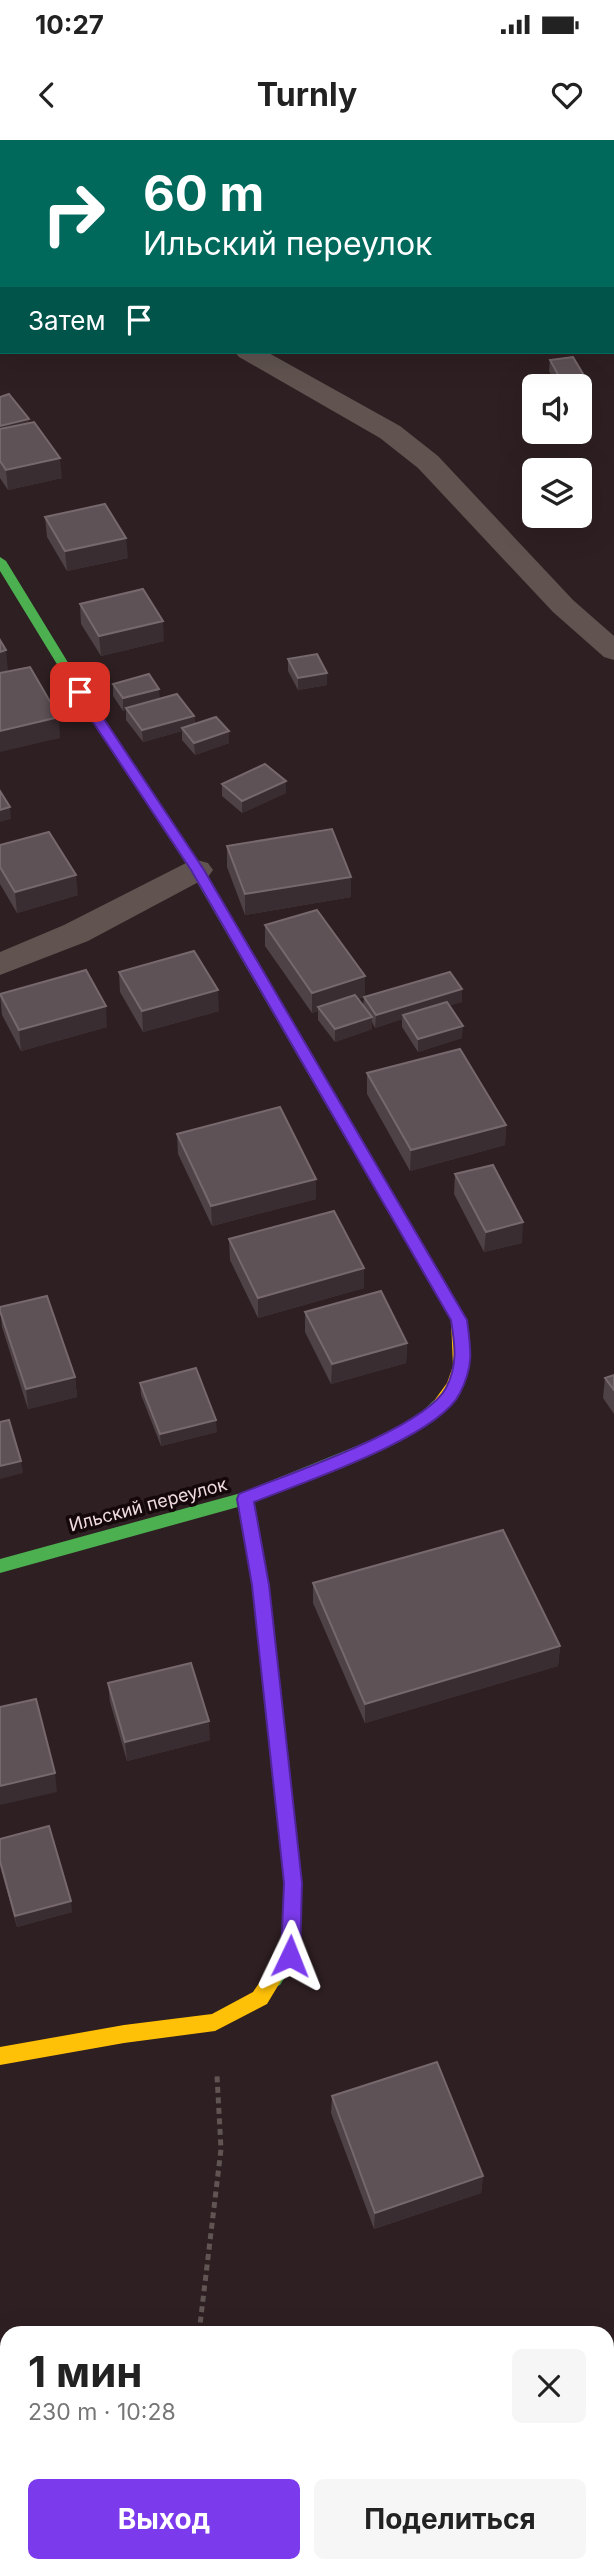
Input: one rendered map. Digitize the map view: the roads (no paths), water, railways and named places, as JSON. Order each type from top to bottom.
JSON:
[{"type":"street","points":[[252,354],[390,432],[428,462],[563,606],[614,651]]},
{"type":"street","name":"Ильский переулок","points":[[0,1566],[245,1499],[375,1445],[425,1420],[452,1392],[464,1357],[459,1320],[197,870],[1,566]]},
{"type":"street","points":[[0,964],[31,954],[91,926],[197,870]]},
{"type":"street","points":[[0,2056],[124,2034],[215,2022],[261,1998],[290,1956],[293,1883],[260,1585],[245,1499]]}]
